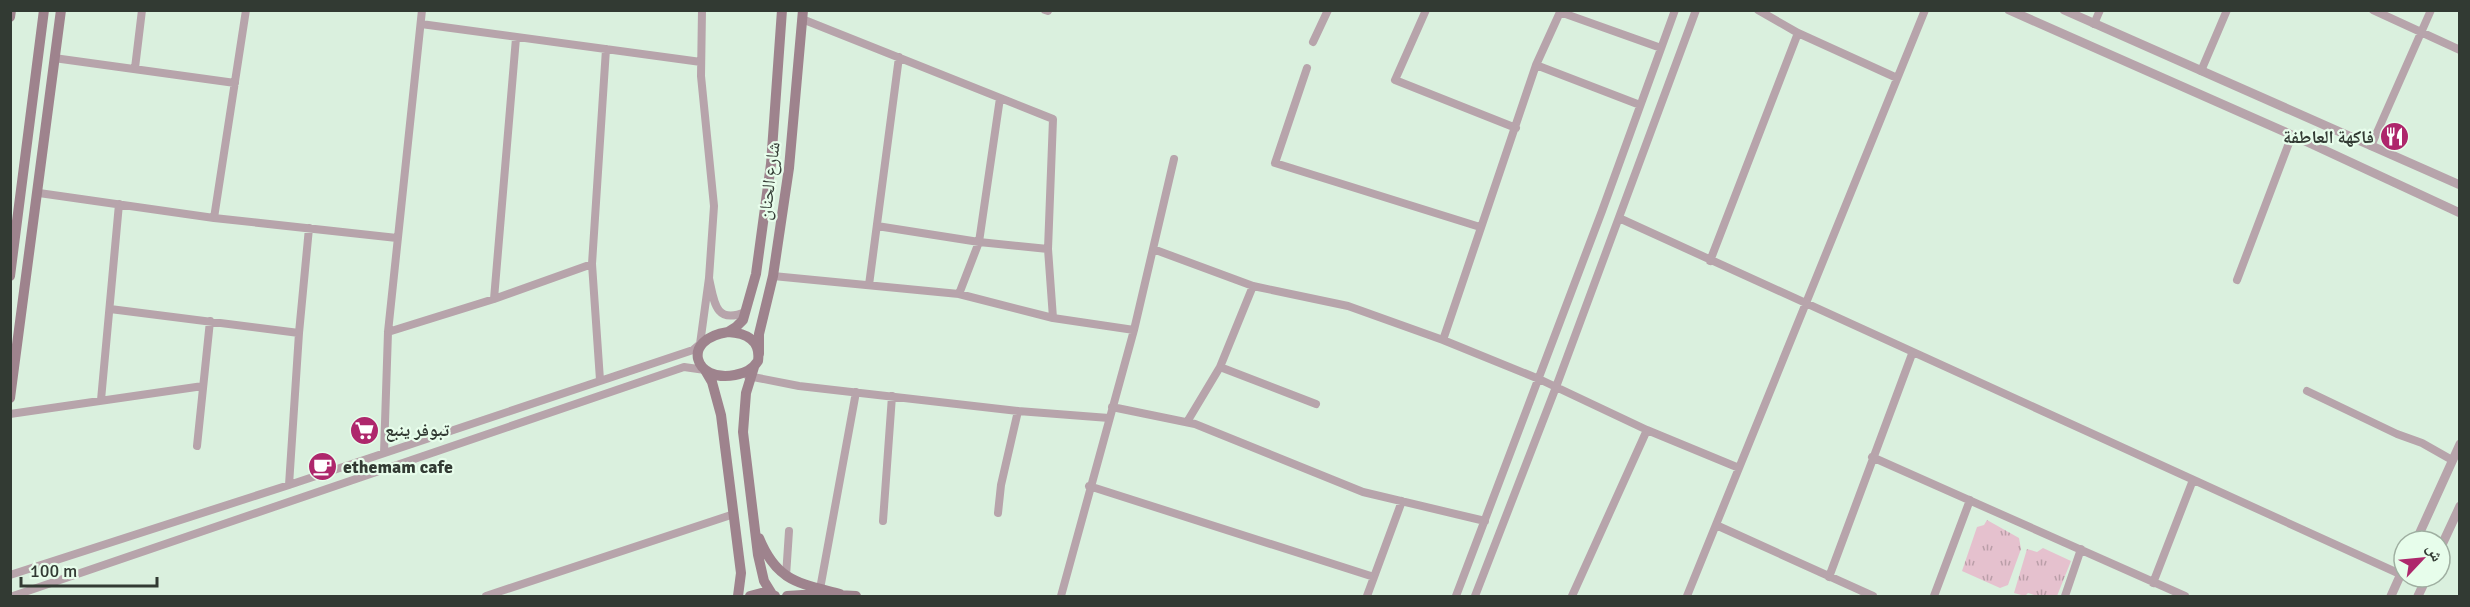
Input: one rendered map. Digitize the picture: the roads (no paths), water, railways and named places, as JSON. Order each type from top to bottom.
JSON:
[{"type":"main road","points":[[10,17],[11,10]]},
{"type":"main road","points":[[10,276],[44,10]]},
{"type":"main road","points":[[10,398],[15,332],[39,193],[60,10]]},
{"type":"main road","name":"شارع الحنان","points":[[728,332],[743,320],[756,274],[771,164],[782,10]]},
{"type":"main road","name":"شارع الحنان","points":[[759,354],[759,334],[773,276],[789,168],[803,15]]},
{"type":"main road","points":[[738,597],[741,573],[721,415],[712,382],[699,363],[700,344],[715,334],[728,332],[741,332],[750,336],[759,354],[751,373],[743,412],[743,432],[754,525],[764,581],[774,595]]},
{"type":"main road","points":[[705,370],[717,376],[727,377],[751,373]]},
{"type":"main road","points":[[754,525],[766,553],[786,576],[808,587],[856,597]]},
{"type":"main road","points":[[750,597],[765,592],[774,595]]},
{"type":"main road","points":[[787,597],[840,594]]},
{"type":"street","points":[[135,68],[142,10]]},
{"type":"street","points":[[214,218],[246,10]]},
{"type":"street","points":[[384,453],[388,333],[422,10]]},
{"type":"street","points":[[10,575],[289,485],[686,352],[700,344],[709,278],[714,206],[701,62],[702,10]]},
{"type":"street","points":[[1313,42],[1328,10]]},
{"type":"street","points":[[1426,10],[1395,80],[1516,128]]},
{"type":"street","points":[[1456,597],[1539,379],[1674,10]]},
{"type":"street","points":[[1475,597],[1556,387],[1696,10]]},
{"type":"street","points":[[1758,10],[1797,33],[1897,78]]},
{"type":"street","points":[[1687,597],[1925,10]]},
{"type":"street","points":[[2009,10],[2292,135],[2460,213]]},
{"type":"street","points":[[2094,24],[2100,10]]},
{"type":"street","points":[[2201,71],[2227,10]]},
{"type":"street","points":[[2373,10],[2460,50]]},
{"type":"street","points":[[2371,146],[2431,10]]},
{"type":"street","points":[[1443,340],[1536,65],[1560,11],[1661,48]]},
{"type":"street","points":[[2070,12],[2460,185]]},
{"type":"street","points":[[803,15],[899,57],[1053,119],[1048,249],[1053,318]]},
{"type":"street","points":[[421,24],[701,62]]},
{"type":"street","points":[[1710,261],[1797,33]]},
{"type":"street","points":[[494,299],[516,38]]},
{"type":"street","points":[[600,380],[592,264],[606,49]]},
{"type":"street","points":[[54,57],[235,83]]},
{"type":"street","points":[[870,285],[899,57]]},
{"type":"street","points":[[1536,65],[1640,105]]},
{"type":"street","points":[[1306,68],[1275,163],[1480,226]]},
{"type":"street","points":[[959,294],[979,242],[1000,98]]},
{"type":"street","points":[[2237,280],[2292,135]]},
{"type":"street","points":[[1061,597],[1089,486],[1134,330],[1174,159]]},
{"type":"street","points":[[39,193],[214,218],[397,238]]},
{"type":"street","points":[[101,400],[119,204]]},
{"type":"street","points":[[1619,218],[1912,354],[2392,567]]},
{"type":"street","points":[[877,226],[979,242],[1048,249]]},
{"type":"street","points":[[289,485],[299,333],[309,228]]},
{"type":"street","points":[[1153,249],[1253,286],[1348,306],[1443,340],[1539,379],[1647,430],[1739,468]]},
{"type":"street","points":[[388,333],[592,264]]},
{"type":"street","points":[[773,276],[959,294],[1053,318],[1134,330]]},
{"type":"street","points":[[709,278],[715,305],[719,312],[728,317],[735,317],[745,312]]},
{"type":"street","points":[[1187,422],[1220,367],[1253,286]]},
{"type":"street","points":[[110,309],[299,333]]},
{"type":"street","points":[[197,446],[210,321]]},
{"type":"street","points":[[1828,576],[1912,354]]},
{"type":"street","points":[[1220,367],[1316,404]]},
{"type":"street","points":[[13,597],[684,368],[705,370]]},
{"type":"street","points":[[751,373],[798,386],[1018,411],[1108,418]]},
{"type":"street","points":[[10,414],[203,386]]},
{"type":"street","points":[[2307,391],[2397,434],[2422,443],[2452,460]]},
{"type":"street","points":[[820,589],[855,392]]},
{"type":"street","points":[[883,520],[892,396]]},
{"type":"street","points":[[1112,407],[1187,422],[1363,492],[1485,521]]},
{"type":"street","points":[[998,513],[1001,485],[1018,411]]},
{"type":"street","points":[[1572,597],[1647,430]]},
{"type":"street","points":[[2421,529],[2460,444]]},
{"type":"street","points":[[1872,457],[2185,597]]},
{"type":"street","points":[[2153,583],[2193,480]]},
{"type":"street","points":[[1089,486],[1374,577]]},
{"type":"street","points":[[1934,597],[1970,500]]},
{"type":"street","points":[[1367,597],[1402,501]]},
{"type":"street","points":[[2450,529],[2459,509]]},
{"type":"street","points":[[486,596],[734,514]]},
{"type":"street","points":[[1716,525],[1873,597]]},
{"type":"street","points":[[786,576],[789,531]]},
{"type":"street","points":[[2065,597],[2081,549]]},
{"type":"place","name":"فاكهة العاطفة","points":[[2395,137]]},
{"type":"place","name":"تبوفر ينبع","points":[[364,430]]},
{"type":"place","name":"ethemam cafe","points":[[322,467]]}]
